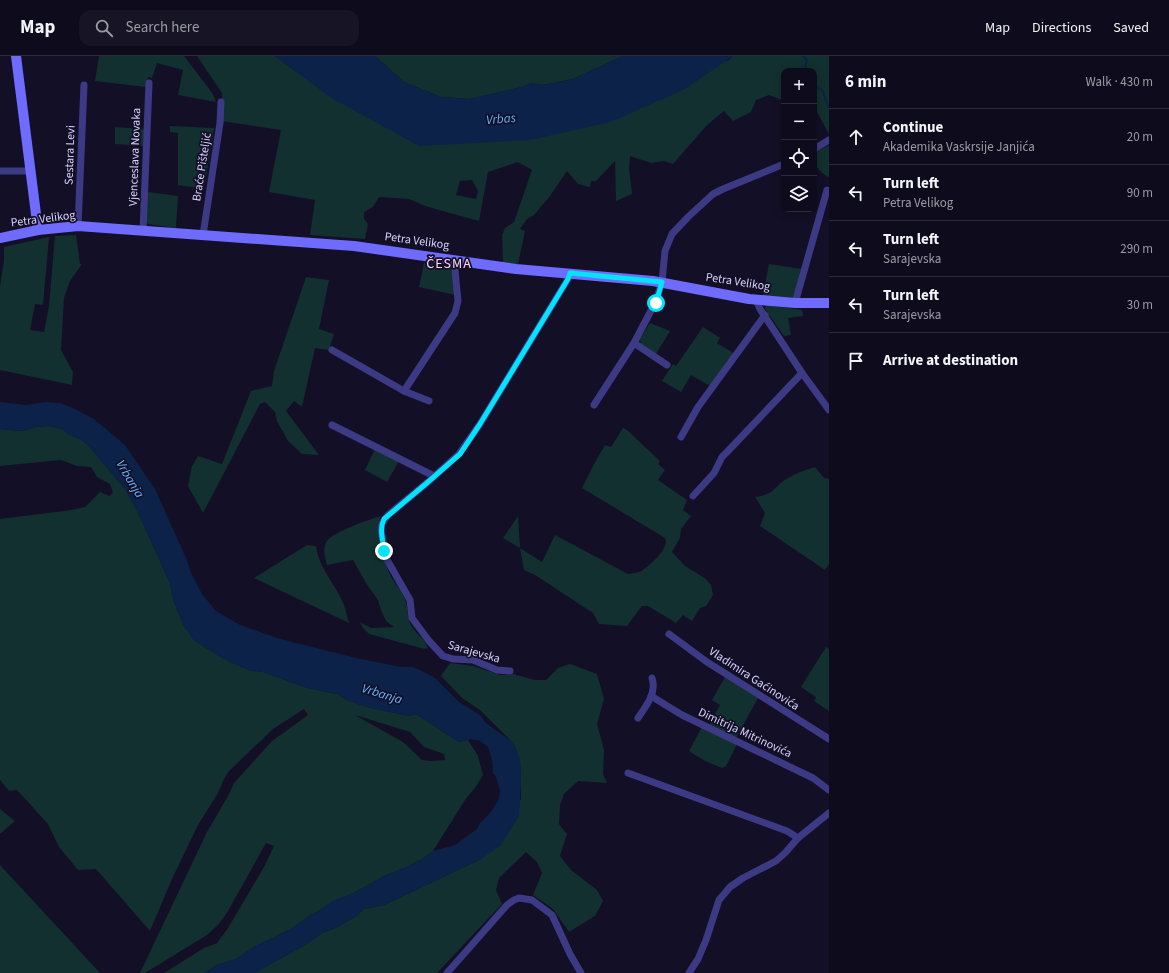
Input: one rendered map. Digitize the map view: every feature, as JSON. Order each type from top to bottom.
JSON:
[{"type":"street","points":[[16,56],[38,230]]},
{"type":"street","name":"Vjenceslava Novaka","points":[[143,231],[148,83]]},
{"type":"street","name":"Sestara Levi","points":[[78,226],[84,85]]},
{"type":"street","name":"Braće Pišteljić","points":[[203,235],[220,123],[221,102]]},
{"type":"street","points":[[817,146],[829,140]]},
{"type":"street","points":[[594,406],[634,343],[656,303],[662,282],[665,251],[672,234],[706,200],[723,189],[781,165]]},
{"type":"street","points":[[0,171],[31,171]]},
{"type":"street","points":[[795,303],[827,190]]},
{"type":"street","name":"Petra Velikog","points":[[0,238],[38,230],[78,226],[354,246],[516,270],[570,273],[662,282],[756,300],[795,303],[829,303]]},
{"type":"street","points":[[404,391],[455,313],[458,301],[454,260]]},
{"type":"street","name":"Sarajevska","points":[[510,671],[497,670],[473,660],[453,659],[443,656],[412,618],[410,600],[386,558],[381,530],[382,523],[384,519],[460,454],[480,424],[568,279],[570,273]]},
{"type":"street","points":[[756,300],[760,309],[802,373],[829,410]]},
{"type":"street","points":[[681,437],[698,407],[765,315]]},
{"type":"street","points":[[634,343],[667,365]]},
{"type":"street","points":[[332,350],[404,391],[429,401]]},
{"type":"street","points":[[693,496],[714,473],[722,457],[802,373]]},
{"type":"street","points":[[332,424],[434,476]]},
{"type":"street","name":"Vladimira Gaćinovića","points":[[669,634],[707,662],[829,739]]},
{"type":"street","points":[[638,718],[651,696],[653,685],[652,678]]},
{"type":"street","name":"Dimitrija Mitrinovića","points":[[651,696],[682,715],[813,778],[829,790]]},
{"type":"street","points":[[628,773],[787,832],[798,838]]},
{"type":"street","points":[[688,973],[698,959],[719,900],[730,887],[776,860],[785,853],[798,838],[829,812]]},
{"type":"street","points":[[446,973],[507,905],[519,898],[532,900],[552,915],[570,954],[581,973]]},
{"type":"green space","points":[[99,56],[184,56],[213,94],[216,102],[178,95],[183,70],[157,63],[152,78],[148,77],[146,87],[95,81]]},
{"type":"green space","points":[[197,56],[275,56],[330,96],[420,146],[729,60],[733,56],[829,56],[829,134],[817,112],[817,68],[781,68],[781,100],[769,95],[756,100],[751,112],[733,121],[724,111],[707,125],[673,164],[664,161],[651,163],[630,156],[629,169],[632,194],[616,201],[615,161],[596,181],[591,181],[590,187],[578,184],[567,171],[550,196],[534,215],[527,219],[520,229],[525,231],[518,264],[503,263],[502,235],[505,228],[514,222],[532,170],[518,162],[488,172],[479,221],[425,206],[409,199],[379,197],[373,207],[364,212],[364,219],[368,224],[365,239],[310,235],[315,200],[269,192],[281,130],[222,121],[222,93]],"holes":[[[472,180],[478,191],[476,199],[456,195],[460,181]]]},
{"type":"green space","points":[[375,56],[623,56],[573,79],[543,85],[531,83],[522,87],[470,99],[441,97],[404,82]]},
{"type":"green space","points":[[170,126],[214,128],[204,189],[178,185],[178,133],[170,132]]},
{"type":"green space","points":[[115,127],[144,129],[143,146],[115,144]]},
{"type":"green space","points":[[829,145],[828,177],[817,167],[817,151]]},
{"type":"green space","points":[[148,192],[178,196],[176,228],[148,224],[146,222]]},
{"type":"green space","points":[[76,235],[80,264],[82,264],[70,281],[64,298],[61,350],[73,372],[72,385],[0,370],[0,287],[4,260],[4,247],[49,237],[43,305],[35,304],[30,330],[44,332],[49,306],[55,236]]},
{"type":"green space","points":[[424,263],[442,265],[450,269],[452,272],[455,295],[419,287]]},
{"type":"green space","points":[[769,264],[802,269],[793,298],[763,296]]},
{"type":"green space","points":[[306,277],[329,280],[319,329],[334,334],[329,350],[315,348],[302,407],[294,401],[286,411],[319,455],[302,454],[288,441],[277,421],[275,412],[265,402],[260,404],[203,513],[188,486],[192,466],[198,456],[222,464],[251,391],[272,386],[274,371]]},
{"type":"green space","points":[[766,305],[802,310],[803,316],[788,318],[791,335],[784,336],[765,309]]},
{"type":"green space","points":[[650,323],[670,331],[656,354],[641,344],[640,339]]},
{"type":"green space","points":[[703,327],[720,338],[717,343],[735,354],[710,386],[691,375],[681,392],[662,381],[673,364],[676,366]]},
{"type":"green space","points":[[49,426],[62,429],[68,434],[82,440],[88,445],[125,489],[137,510],[170,583],[174,602],[184,626],[195,641],[226,660],[249,670],[263,672],[308,688],[337,694],[349,701],[367,707],[409,716],[416,714],[459,742],[468,740],[478,756],[483,775],[465,800],[433,851],[424,858],[386,875],[354,893],[333,901],[310,915],[293,928],[254,947],[236,959],[217,965],[204,973],[164,973],[204,948],[217,943],[228,928],[264,867],[274,846],[266,843],[228,911],[219,924],[207,935],[145,973],[140,973],[207,832],[234,783],[272,741],[308,715],[304,709],[273,729],[229,771],[218,793],[198,825],[172,879],[150,931],[96,869],[78,870],[59,847],[48,824],[17,790],[9,791],[0,780],[0,519],[72,510],[85,507],[100,492],[109,496],[113,493],[110,484],[97,477],[91,467],[77,466],[61,460],[0,466],[0,429],[23,431],[35,427]],"holes":[[[355,715],[410,732],[424,747],[444,754],[445,760],[422,760],[403,742]]]},
{"type":"green space","points":[[623,428],[660,461],[658,464],[665,470],[658,480],[687,500],[683,510],[691,516],[681,529],[680,538],[672,552],[685,566],[706,579],[711,585],[713,595],[706,606],[700,608],[692,621],[683,615],[676,623],[648,606],[642,606],[627,626],[599,624],[593,613],[535,575],[524,570],[520,548],[542,562],[555,535],[628,574],[641,571],[659,556],[665,546],[665,538],[582,488],[605,445],[611,447]]},
{"type":"green space","points":[[375,449],[399,461],[387,482],[365,470]]},
{"type":"green space","points":[[815,467],[824,478],[829,479],[829,564],[825,570],[760,526],[765,513],[755,497],[771,492],[791,476]]},
{"type":"green space","points":[[381,516],[378,525],[386,565],[405,599],[410,623],[414,630],[427,644],[428,648],[425,649],[369,634],[360,622],[371,628],[394,627],[386,621],[378,600],[353,560],[327,565],[324,553],[325,544],[331,537],[352,526]]},
{"type":"green space","points":[[518,516],[520,548],[503,538]]},
{"type":"green space","points":[[307,545],[316,546],[324,569],[341,597],[349,623],[254,578]]},
{"type":"green space","points":[[826,647],[829,649],[829,711],[814,701],[816,697],[801,687]]},
{"type":"green space","points":[[450,663],[473,666],[501,675],[513,674],[535,680],[546,680],[558,668],[570,664],[597,674],[604,699],[597,724],[604,750],[603,774],[607,783],[578,781],[564,794],[560,805],[559,824],[567,834],[560,856],[571,870],[597,890],[603,901],[595,916],[569,932],[553,909],[533,895],[542,873],[537,862],[526,852],[499,878],[496,890],[502,904],[437,973],[254,973],[305,945],[322,933],[355,917],[364,909],[384,905],[481,859],[521,799],[520,761],[516,749],[511,741],[480,710],[462,698],[441,676]]},
{"type":"green space","points":[[725,677],[758,698],[736,738],[709,725],[720,705],[712,700]]},
{"type":"green space","points":[[702,727],[737,744],[726,766],[722,768],[705,761],[689,751]]},
{"type":"green space","points":[[0,809],[15,821],[0,834]]},
{"type":"green space","points":[[0,865],[100,973],[0,973]]},
{"type":"water","name":"Vrbas","points":[[275,56],[375,56],[404,82],[441,97],[470,99],[522,87],[531,83],[544,85],[573,79],[623,56],[733,56],[685,89],[611,122],[530,140],[420,146],[333,99]]},
{"type":"water","name":"Vrbanja","points":[[0,402],[26,405],[45,402],[60,403],[94,419],[125,445],[155,489],[186,558],[191,573],[202,594],[216,611],[238,624],[277,638],[356,658],[401,667],[413,667],[435,678],[459,702],[480,715],[486,723],[511,741],[516,749],[520,761],[521,783],[519,816],[501,845],[481,859],[384,905],[364,909],[355,917],[322,933],[305,945],[254,973],[204,973],[217,965],[236,959],[254,947],[293,928],[310,915],[333,901],[354,893],[386,875],[424,858],[433,851],[455,845],[477,829],[480,823],[491,812],[499,799],[500,790],[496,777],[493,773],[492,760],[488,747],[480,741],[471,739],[459,742],[416,714],[409,716],[367,707],[349,701],[337,694],[308,688],[263,672],[249,670],[226,660],[195,641],[184,626],[174,602],[170,583],[137,510],[125,489],[88,445],[62,429],[49,426],[35,427],[23,431],[0,429]]},
{"type":"waterway","points":[[803,56],[807,60],[805,68]]},
{"type":"waterway","points":[[817,87],[822,90],[829,108]]},
{"type":"district","name":"ČESMA","points":[[449,264]]},
{"type":"route","points":[[384,551],[381,530],[384,519],[460,454],[480,424],[568,279],[570,273],[662,282],[656,303]]}]
